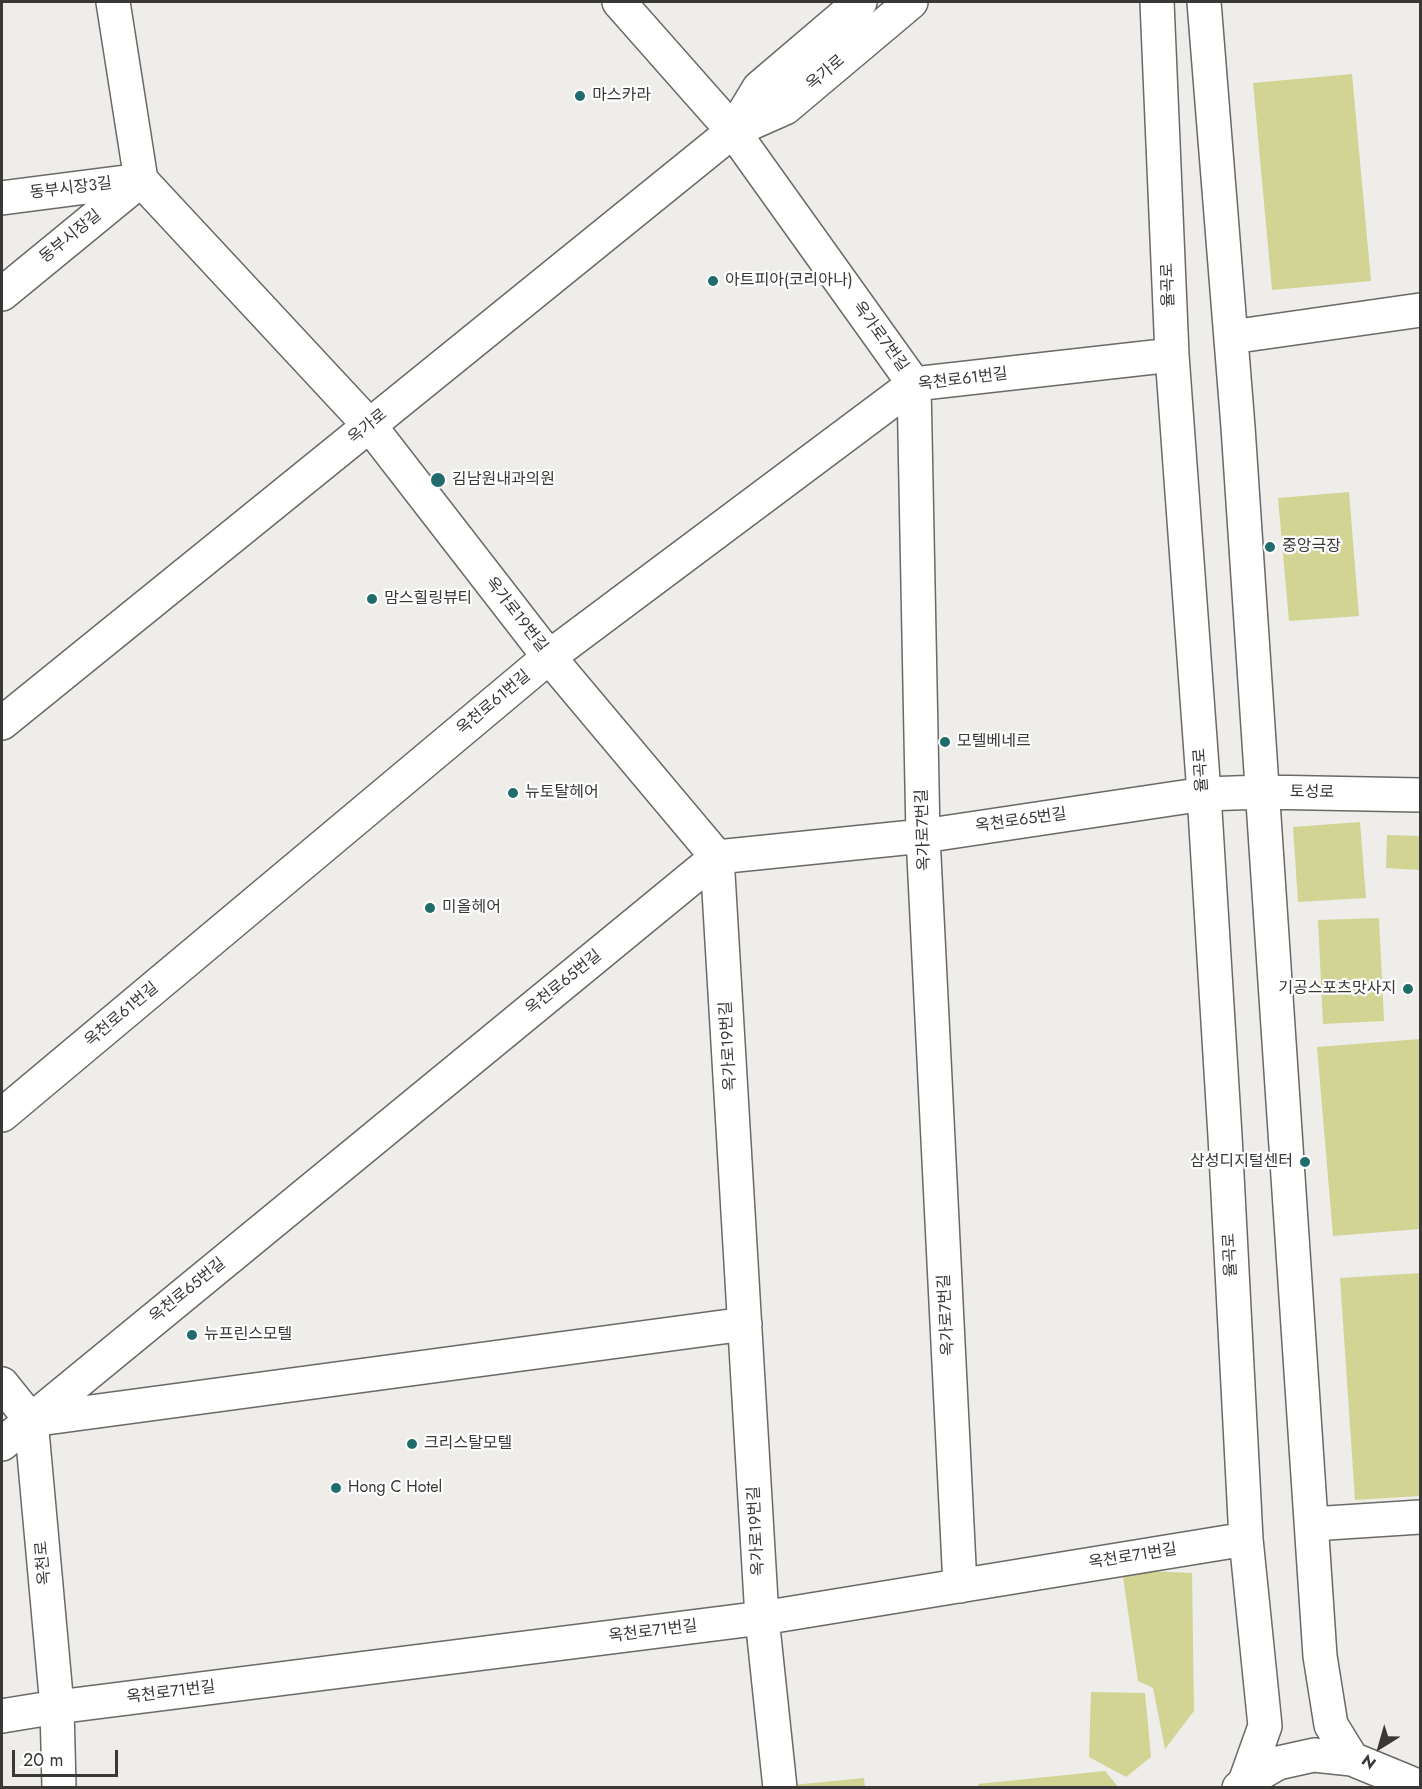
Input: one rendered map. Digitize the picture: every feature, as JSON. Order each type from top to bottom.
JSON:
[{"type":"street","points":[[113,2],[141,180]]},
{"type":"street","name":"옥가로7번길","points":[[619,2],[733,131],[914,384],[923,836],[960,1586]]},
{"type":"street","name":"옥가로","points":[[733,131],[759,88],[860,2]]},
{"type":"street","name":"옥가로","points":[[2,723],[733,131],[785,108],[911,2]]},
{"type":"street","name":"율곡로","points":[[1157,2],[1172,355],[1204,794],[1246,1539],[1264,1726],[1242,1785]]},
{"type":"street","points":[[1204,2],[1231,337],[1263,792],[1320,1656],[1331,1725],[1352,1759]]},
{"type":"street","name":"동부시장3길","points":[[2,198],[141,180]]},
{"type":"street","name":"동부시장길","points":[[2,294],[141,180]]},
{"type":"street","name":"옥가로19번길","points":[[141,180],[370,426],[549,657],[717,857],[762,1618],[780,1788]]},
{"type":"street","points":[[1231,337],[1420,310]]},
{"type":"street","name":"옥천로61번길","points":[[2,1115],[549,657],[914,384],[1172,355]]},
{"type":"street","name":"토성로","points":[[1204,794],[1263,792],[1420,795]]},
{"type":"street","name":"옥천로65번길","points":[[31,1419],[717,857],[923,836],[1204,794]]},
{"type":"street","points":[[2,1444],[31,1419],[745,1324]]},
{"type":"street","points":[[2,1384],[31,1419]]},
{"type":"street","name":"옥천로","points":[[31,1419],[57,1707],[59,1788]]},
{"type":"street","points":[[1312,1524],[1420,1517]]},
{"type":"street","name":"옥천로71번길","points":[[57,1707],[762,1618],[1246,1539]]},
{"type":"street","points":[[2,1716],[57,1707]]},
{"type":"street","points":[[1242,1785],[1278,1763],[1314,1755],[1352,1759],[1396,1781],[1420,1787]]},
{"type":"building","points":[[1352,74],[1371,281],[1272,290],[1253,83]]},
{"type":"building","points":[[1349,492],[1359,616],[1289,621],[1278,498]]},
{"type":"building","points":[[1360,822],[1366,898],[1298,902],[1293,827]]},
{"type":"building","points":[[1387,835],[1420,836],[1420,870],[1386,868]]},
{"type":"building","points":[[1379,918],[1384,1021],[1323,1024],[1318,920]]},
{"type":"building","points":[[1420,1039],[1420,1229],[1333,1236],[1317,1047]]},
{"type":"building","points":[[1420,1273],[1420,1496],[1355,1500],[1340,1278]]},
{"type":"building","points":[[1122,1570],[1192,1573],[1194,1711],[1165,1749],[1153,1688],[1138,1681]]},
{"type":"building","points":[[1091,1692],[1145,1693],[1151,1757],[1126,1777],[1089,1757]]},
{"type":"building","points":[[1105,1771],[1119,1788],[979,1788],[978,1784]]},
{"type":"building","points":[[864,1778],[865,1788],[793,1788],[793,1785]]},
{"type":"place","name":"마스카라","points":[[580,96]]},
{"type":"place","name":"아트피아(코리아나)","points":[[713,281]]},
{"type":"place","name":"김남원내과의원","points":[[438,480]]},
{"type":"place","name":"중앙극장","points":[[1270,547]]},
{"type":"place","name":"맘스힐링뷰티","points":[[372,599]]},
{"type":"place","name":"모텔베네르","points":[[945,742]]},
{"type":"place","name":"뉴토탈헤어","points":[[513,793]]},
{"type":"place","name":"미올헤어","points":[[430,908]]},
{"type":"place","name":"기공스포츠맛사지","points":[[1408,989]]},
{"type":"place","name":"삼성디지털센터","points":[[1305,1162]]},
{"type":"place","name":"뉴프린스모텔","points":[[192,1335]]},
{"type":"place","name":"크리스탈모텔","points":[[412,1444]]},
{"type":"place","name":"Hong C Hotel","points":[[336,1488]]}]
